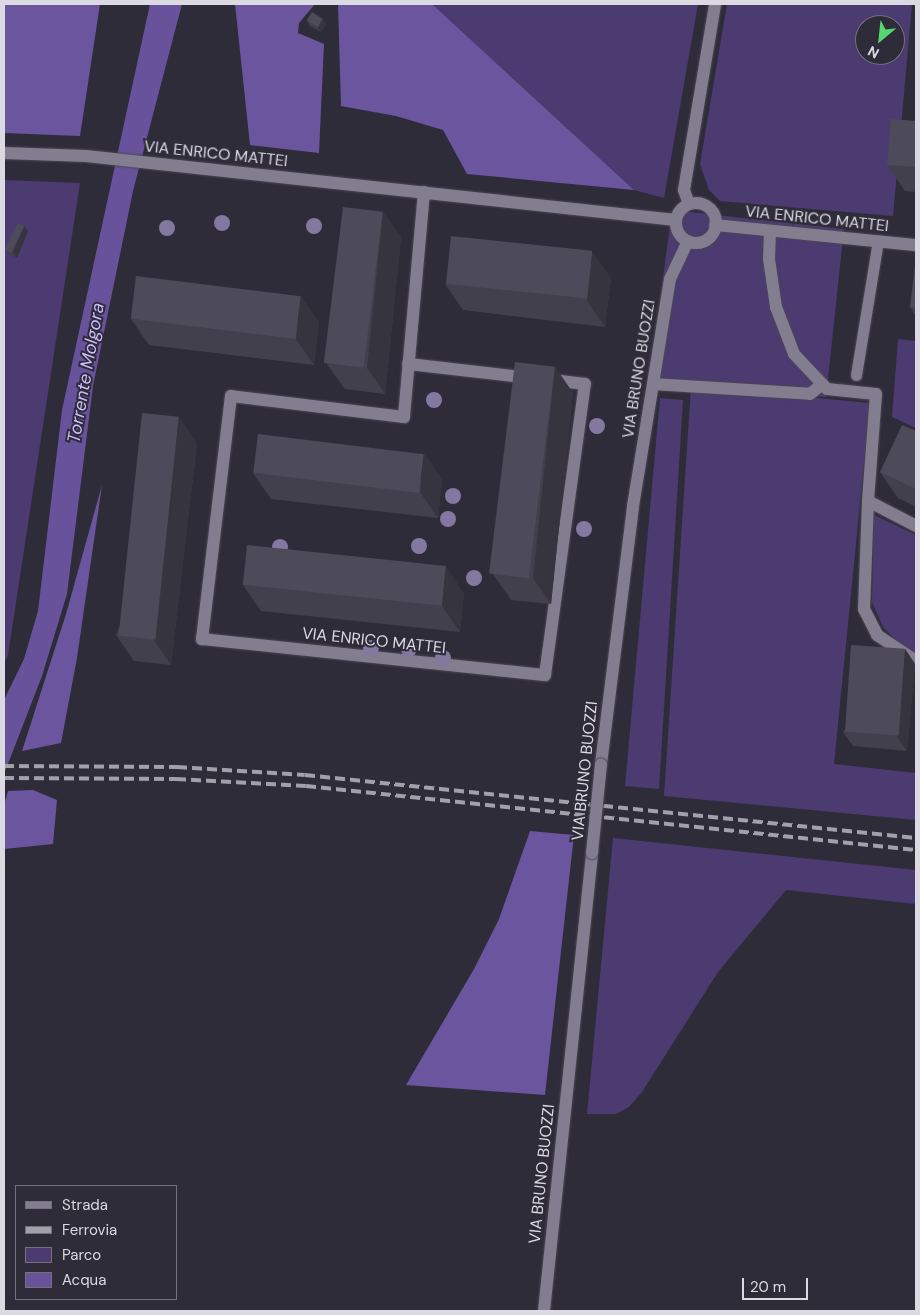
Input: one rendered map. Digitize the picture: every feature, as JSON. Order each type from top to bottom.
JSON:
[{"type":"street","points":[[689,204],[684,190],[715,4]]},
{"type":"street","name":"VIA ENRICO MATTEI","points":[[4,153],[86,156],[676,220]]},
{"type":"street","name":"VIA ENRICO MATTEI","points":[[408,364],[584,384],[545,675],[202,639],[231,396],[404,417],[408,364],[424,192]]},
{"type":"street","points":[[689,204],[708,207],[715,225],[706,240],[688,240],[678,232],[676,220],[680,210],[689,204]]},
{"type":"street","name":"VIA ENRICO MATTEI","points":[[715,225],[916,245]]},
{"type":"street","points":[[770,231],[769,259],[779,318],[794,354],[820,386],[827,390],[876,394],[868,501],[864,610],[877,635],[916,661]]},
{"type":"street","name":"VIA BRUNO BUOZZI","points":[[544,1311],[601,764],[633,506],[670,279],[688,240]]},
{"type":"street","points":[[653,384],[810,394],[820,386]]},
{"type":"street","points":[[868,501],[916,526]]},
{"type":"lane","points":[[856,375],[878,241]]},
{"type":"green space","points":[[432,4],[698,4],[664,198],[634,190]]},
{"type":"green space","points":[[727,4],[912,4],[893,216],[720,201],[709,190],[700,164]]},
{"type":"green space","points":[[4,180],[80,183],[8,655],[4,663]]},
{"type":"green space","points":[[672,210],[844,229],[826,397],[734,390],[870,403],[834,764],[916,773],[916,820],[664,796],[691,387],[649,383]]},
{"type":"green space","points":[[898,339],[916,341],[916,428],[892,417]]},
{"type":"green space","points":[[660,398],[683,400],[659,789],[625,786]]},
{"type":"green space","points":[[874,515],[916,535],[916,655],[903,647],[883,627],[872,602]]},
{"type":"green space","points":[[613,838],[916,870],[916,904],[786,890],[718,972],[642,1092],[629,1107],[616,1114],[587,1114]]},
{"type":"shaded area","points":[[4,4],[100,4],[80,136],[4,133]]},
{"type":"shaded area","points":[[235,4],[315,4],[299,23],[298,33],[324,44],[319,153],[250,145]]},
{"type":"shaded area","points":[[338,4],[432,4],[634,190],[467,174],[443,130],[396,116],[341,106]]},
{"type":"shaded area","points":[[102,485],[77,658],[61,743],[22,751],[66,614]]},
{"type":"shaded area","points":[[33,790],[57,800],[53,844],[4,849],[4,805],[8,791]]},
{"type":"shaded area","points":[[530,831],[574,835],[545,1095],[406,1085],[474,969],[499,919]]},
{"type":"water","name":"Torrente Molgora","points":[[150,4],[182,4],[133,191],[93,386],[67,594],[42,676],[4,774],[4,700],[24,659],[38,611],[62,410]]},
{"type":"building","points":[[312,12],[323,19],[318,27],[307,20]]},
{"type":"building","points":[[891,119],[916,121],[916,167],[887,165]]},
{"type":"building","points":[[343,207],[383,212],[364,368],[324,363]]},
{"type":"building","points":[[18,223],[24,226],[11,253],[4,250]]},
{"type":"building","points":[[451,236],[592,251],[587,299],[446,284]]},
{"type":"building","points":[[916,266],[916,308],[910,307]]},
{"type":"building","points":[[136,276],[301,296],[296,339],[131,319]]},
{"type":"building","points":[[515,362],[555,367],[529,578],[489,573]]},
{"type":"building","points":[[142,413],[179,417],[155,640],[119,636]]},
{"type":"building","points":[[902,425],[916,431],[916,489],[880,472]]},
{"type":"building","points":[[258,434],[424,454],[419,493],[253,473]]},
{"type":"building","points":[[247,545],[446,566],[442,606],[243,585]]},
{"type":"building","points":[[851,645],[905,649],[899,736],[845,732]]},
{"type":"railway","points":[[4,766],[177,767],[305,775],[916,838]]},
{"type":"railway","points":[[4,778],[176,779],[306,786],[916,850]]}]
